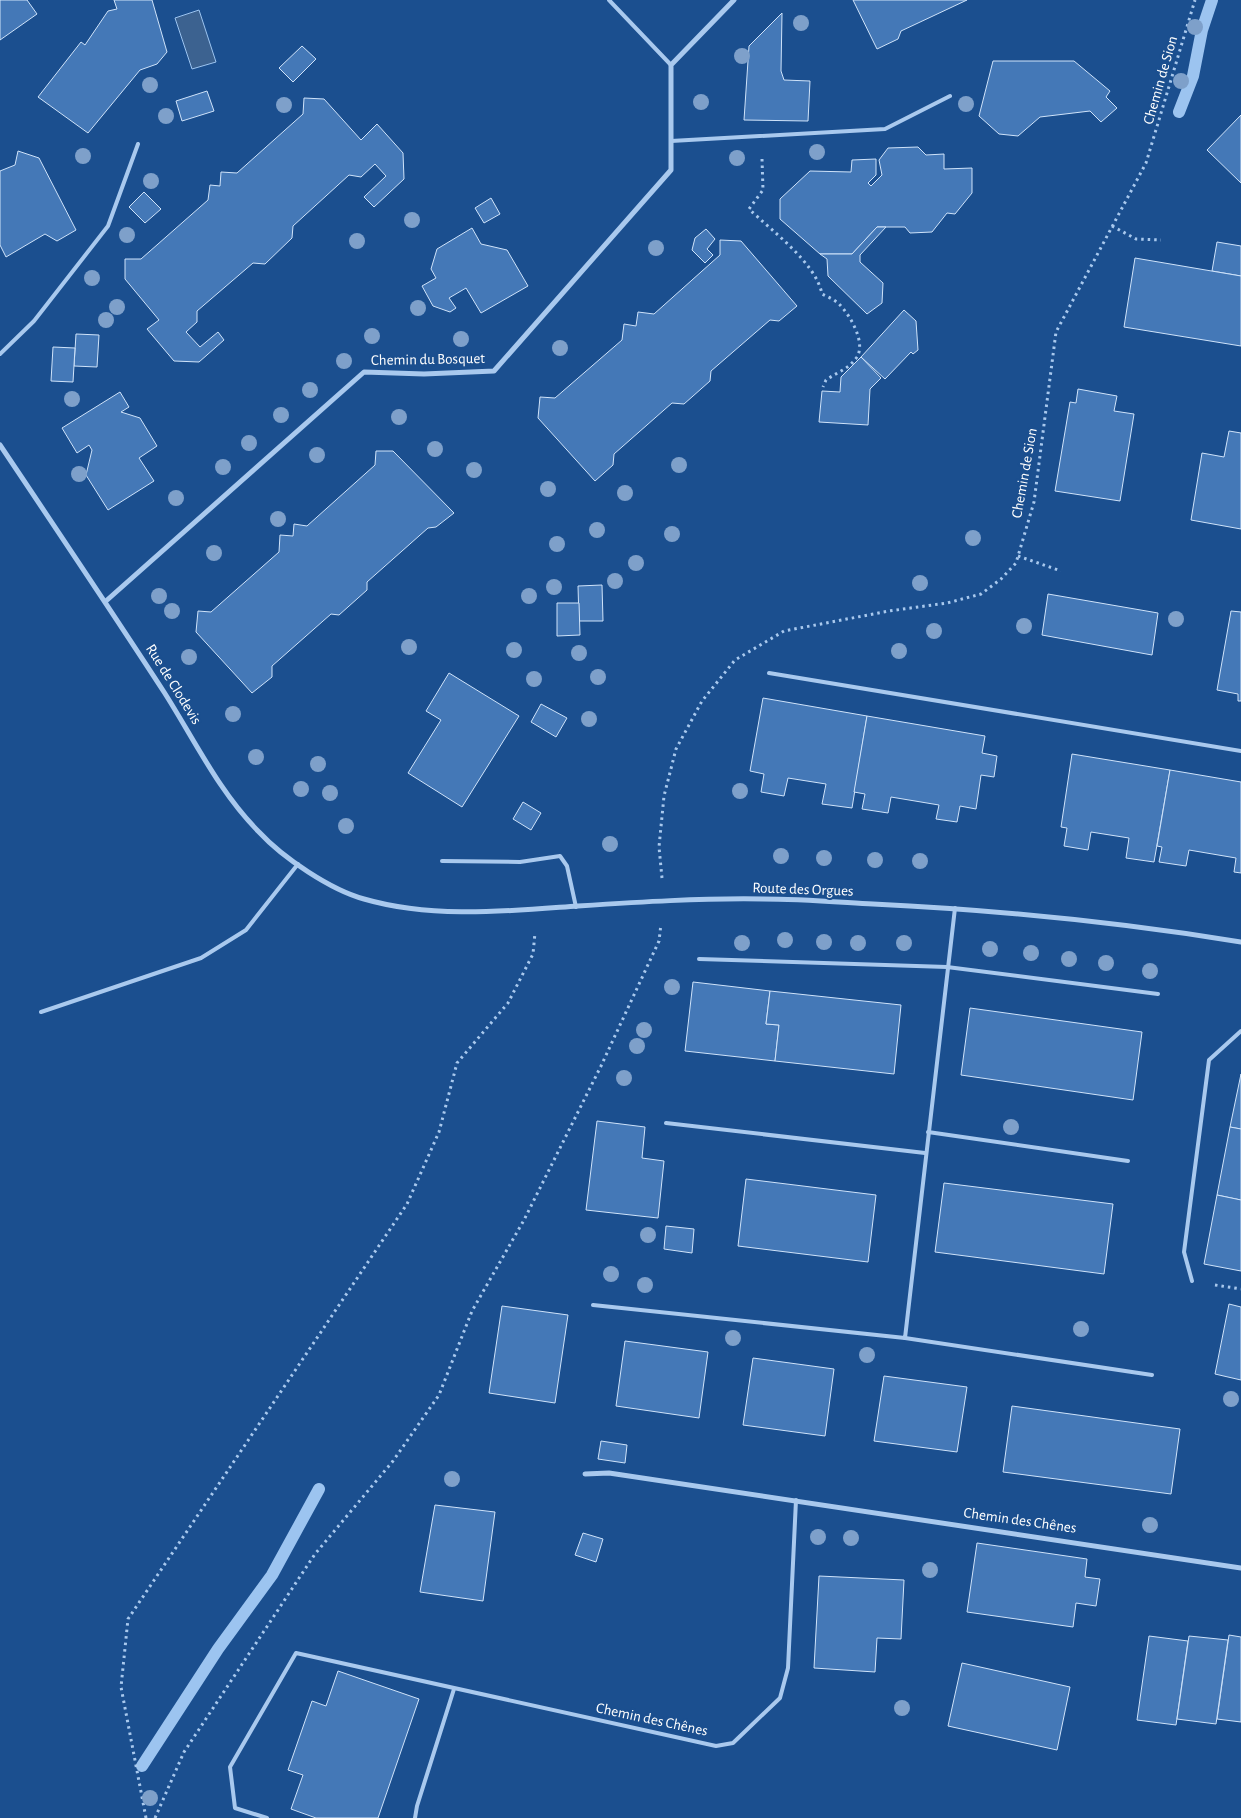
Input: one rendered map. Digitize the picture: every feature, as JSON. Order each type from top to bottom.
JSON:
[{"type":"street","points":[[670,66],[734,0]]},
{"type":"street","name":"Chemin du Bosquet","points":[[106,601],[364,372],[424,374],[494,371],[671,170],[670,66]]},
{"type":"street","name":"Rue de Clodevis","points":[[0,445],[106,601],[226,793],[260,834],[298,864],[331,885],[363,899]]},
{"type":"street","name":"Route des Orgues","points":[[363,899],[418,909],[498,913],[664,901],[764,898],[954,908],[1144,926],[1241,942]]},
{"type":"street","name":"Chemin des Chênes","points":[[585,1474],[609,1473],[1241,1568]]},
{"type":"lane","points":[[609,0],[670,66]]},
{"type":"lane","points":[[671,141],[885,129],[950,96]]},
{"type":"lane","points":[[0,354],[34,321],[108,226],[138,144]]},
{"type":"lane","points":[[768,673],[1241,751]]},
{"type":"lane","points":[[442,861],[520,862],[560,856],[567,866],[576,906]]},
{"type":"lane","points":[[41,1012],[201,958],[246,930],[298,864]]},
{"type":"lane","points":[[905,1338],[954,908]]},
{"type":"lane","points":[[700,959],[948,967],[1158,994]]},
{"type":"lane","points":[[1192,1281],[1184,1252],[1209,1060],[1241,1031]]},
{"type":"lane","points":[[666,1123],[925,1153]]},
{"type":"lane","points":[[928,1132],[1128,1161]]},
{"type":"lane","points":[[593,1305],[905,1338],[1152,1375]]},
{"type":"lane","name":"Chemin des Chênes","points":[[267,1818],[235,1808],[230,1767],[296,1652],[454,1690],[716,1746],[733,1743],[780,1698],[788,1668],[796,1500]]},
{"type":"lane","points":[[415,1818],[417,1806],[454,1690]]},
{"type":"path","name":"Chemin de Sion","points":[[155,1818],[184,1752],[315,1554],[393,1460],[439,1395],[472,1311],[524,1220],[659,942],[664,901],[659,847],[664,796],[676,749],[702,701],[735,660],[784,631],[889,611],[947,603],[982,594],[1001,579],[1016,563],[1034,502],[1056,332],[1146,163],[1195,0]]},
{"type":"path","points":[[761,136],[763,190],[749,209],[805,263],[820,282],[822,294],[839,304],[859,336],[861,348],[856,357],[839,374],[826,380],[823,387]]},
{"type":"path","points":[[1112,226],[1136,239],[1161,240]]},
{"type":"path","points":[[1018,556],[1061,572]]},
{"type":"path","points":[[146,1818],[121,1687],[128,1619],[407,1204],[439,1132],[457,1063],[508,1003],[534,954],[538,909]]},
{"type":"water","points":[[199,10],[216,62],[192,69],[175,18]]},
{"type":"building","points":[[0,0],[27,0],[37,14],[0,40]]},
{"type":"building","points":[[114,0],[152,0],[167,52],[157,64],[140,70],[88,133],[38,97],[81,42],[85,45],[108,11],[117,9]]},
{"type":"building","points":[[853,0],[967,0],[901,31],[898,39],[877,49]]},
{"type":"building","points":[[782,13],[781,71],[784,80],[810,81],[808,121],[744,120],[749,46]]},
{"type":"building","points":[[302,46],[316,59],[293,82],[279,68]]},
{"type":"building","points":[[993,61],[1074,61],[1110,91],[1106,97],[1117,108],[1101,122],[1090,111],[1040,117],[1018,136],[999,134],[979,116]]},
{"type":"building","points":[[207,91],[214,111],[182,121],[176,101]]},
{"type":"building","points":[[304,98],[324,99],[361,140],[377,124],[403,153],[404,179],[374,207],[364,197],[386,176],[375,164],[361,177],[349,175],[293,226],[292,238],[265,264],[253,263],[197,311],[197,322],[186,332],[200,347],[218,332],[224,340],[199,362],[174,361],[147,329],[159,320],[125,279],[125,259],[141,259],[208,200],[210,185],[220,186],[221,172],[237,173],[303,114]]},
{"type":"building","points":[[1241,115],[1241,183],[1207,150]]},
{"type":"building","points":[[918,147],[926,155],[944,154],[944,169],[972,168],[972,193],[955,214],[947,213],[932,232],[910,233],[905,227],[877,227],[852,254],[820,254],[780,219],[780,199],[810,171],[851,172],[852,160],[876,159],[876,175],[868,183],[871,186],[882,175],[879,160],[888,148]]},
{"type":"building","points":[[18,151],[39,158],[76,230],[57,241],[45,234],[6,257],[0,245],[0,171],[15,165]]},
{"type":"building","points":[[144,192],[161,209],[145,223],[129,207]]},
{"type":"building","points":[[491,198],[500,214],[484,223],[475,208]]},
{"type":"building","points":[[877,227],[886,227],[860,255],[860,262],[883,283],[882,303],[867,314],[828,276],[827,259],[820,254],[852,254]]},
{"type":"building","points":[[472,228],[481,244],[507,250],[528,286],[481,313],[466,288],[449,298],[456,308],[450,312],[433,306],[422,286],[436,278],[431,269],[437,249]]},
{"type":"building","points":[[706,229],[715,239],[707,249],[713,255],[705,263],[692,250],[695,238]]},
{"type":"building","points":[[720,240],[741,241],[797,306],[779,321],[770,320],[711,371],[710,381],[684,404],[672,403],[614,454],[613,465],[595,481],[538,418],[540,397],[555,398],[622,340],[624,324],[636,326],[638,312],[654,314],[720,255]]},
{"type":"building","points":[[1217,242],[1241,246],[1241,276],[1212,271]]},
{"type":"building","points":[[1135,258],[1241,276],[1241,346],[1124,327]]},
{"type":"building","points":[[904,310],[916,321],[918,350],[913,354],[911,352],[885,379],[861,357]]},
{"type":"building","points":[[76,334],[99,335],[97,367],[74,366]]},
{"type":"building","points":[[53,347],[75,348],[73,382],[51,381]]},
{"type":"building","points":[[861,357],[881,378],[870,389],[868,425],[819,422],[822,391],[840,392],[841,377]]},
{"type":"building","points":[[1078,389],[1117,396],[1114,411],[1134,414],[1120,501],[1055,491],[1070,402],[1076,403]]},
{"type":"building","points":[[120,392],[129,407],[121,412],[140,418],[157,446],[139,458],[154,481],[108,510],[86,475],[92,450],[89,445],[77,453],[62,428]]},
{"type":"building","points":[[1229,431],[1241,433],[1241,529],[1191,520],[1202,453],[1224,457]]},
{"type":"building","points":[[376,451],[393,451],[454,513],[436,527],[428,528],[367,582],[367,590],[339,615],[331,614],[272,666],[272,677],[252,693],[196,632],[198,611],[211,612],[279,552],[280,535],[293,536],[294,524],[307,526],[375,465]]},
{"type":"building","points":[[602,585],[603,621],[579,621],[578,586]]},
{"type":"building","points":[[1048,594],[1158,613],[1152,655],[1042,635]]},
{"type":"building","points":[[557,603],[579,603],[580,635],[557,636]]},
{"type":"building","points":[[1231,611],[1241,612],[1241,701],[1238,701],[1238,694],[1217,690]]},
{"type":"building","points":[[449,673],[519,716],[462,807],[408,773],[441,720],[426,711]]},
{"type":"building","points":[[763,698],[867,716],[852,808],[822,804],[826,784],[788,778],[784,796],[761,792],[764,774],[750,771]]},
{"type":"building","points":[[541,704],[567,718],[556,737],[531,722]]},
{"type":"building","points":[[867,716],[985,736],[982,753],[997,756],[994,777],[981,775],[976,809],[960,806],[957,822],[936,819],[939,805],[891,797],[888,813],[862,809],[865,794],[854,792]]},
{"type":"building","points":[[1072,754],[1170,770],[1154,862],[1126,858],[1129,838],[1091,832],[1088,850],[1064,846],[1067,828],[1061,827]]},
{"type":"building","points":[[1170,770],[1241,782],[1241,873],[1234,872],[1236,858],[1189,850],[1186,866],[1159,862],[1162,847],[1157,846]]},
{"type":"building","points":[[523,802],[541,813],[531,830],[513,819]]},
{"type":"building","points":[[693,982],[770,991],[766,1024],[779,1025],[775,1061],[685,1051]]},
{"type":"building","points":[[770,991],[901,1005],[894,1074],[775,1061],[779,1025],[766,1024]]},
{"type":"building","points":[[970,1008],[1142,1032],[1133,1100],[961,1075]]},
{"type":"building","points":[[1241,1074],[1241,1129],[1230,1127]]},
{"type":"building","points":[[597,1121],[645,1127],[642,1158],[664,1161],[658,1218],[586,1210]]},
{"type":"building","points":[[1230,1127],[1241,1129],[1241,1200],[1217,1195]]},
{"type":"building","points":[[746,1179],[876,1195],[868,1262],[738,1246]]},
{"type":"building","points":[[944,1183],[1113,1204],[1104,1274],[935,1252]]},
{"type":"building","points":[[1217,1195],[1241,1200],[1241,1271],[1204,1264]]},
{"type":"building","points":[[666,1226],[694,1229],[692,1253],[664,1249]]},
{"type":"building","points":[[1229,1304],[1241,1307],[1241,1380],[1215,1374]]},
{"type":"building","points":[[502,1306],[568,1315],[555,1403],[489,1393]]},
{"type":"building","points":[[625,1341],[708,1352],[699,1418],[616,1406]]},
{"type":"building","points":[[753,1358],[834,1369],[825,1436],[743,1425]]},
{"type":"building","points":[[884,1376],[967,1387],[957,1452],[874,1441]]},
{"type":"building","points":[[1012,1406],[1180,1429],[1171,1494],[1003,1472]]},
{"type":"building","points":[[601,1441],[627,1445],[625,1463],[598,1459]]},
{"type":"building","points":[[435,1505],[495,1512],[483,1601],[420,1592]]},
{"type":"building","points":[[583,1533],[603,1539],[596,1562],[575,1555]]},
{"type":"building","points":[[977,1543],[1087,1559],[1085,1577],[1100,1579],[1096,1606],[1076,1603],[1073,1627],[967,1612]]},
{"type":"building","points":[[819,1576],[904,1580],[901,1639],[877,1638],[875,1672],[814,1668]]},
{"type":"building","points":[[1229,1635],[1241,1637],[1241,1722],[1217,1719]]},
{"type":"building","points":[[1149,1636],[1188,1641],[1176,1725],[1137,1720]]},
{"type":"building","points":[[1189,1636],[1228,1640],[1216,1724],[1177,1719]]},
{"type":"building","points":[[962,1663],[1070,1687],[1057,1750],[948,1726]]},
{"type":"building","points":[[338,1671],[419,1699],[378,1818],[316,1818],[291,1809],[303,1775],[288,1770],[312,1701],[326,1706]]},
{"type":"waterway","points":[[1179,112],[1193,76],[1202,30],[1212,0]]},
{"type":"waterway","points":[[142,1766],[218,1649],[272,1575],[319,1489]]}]
